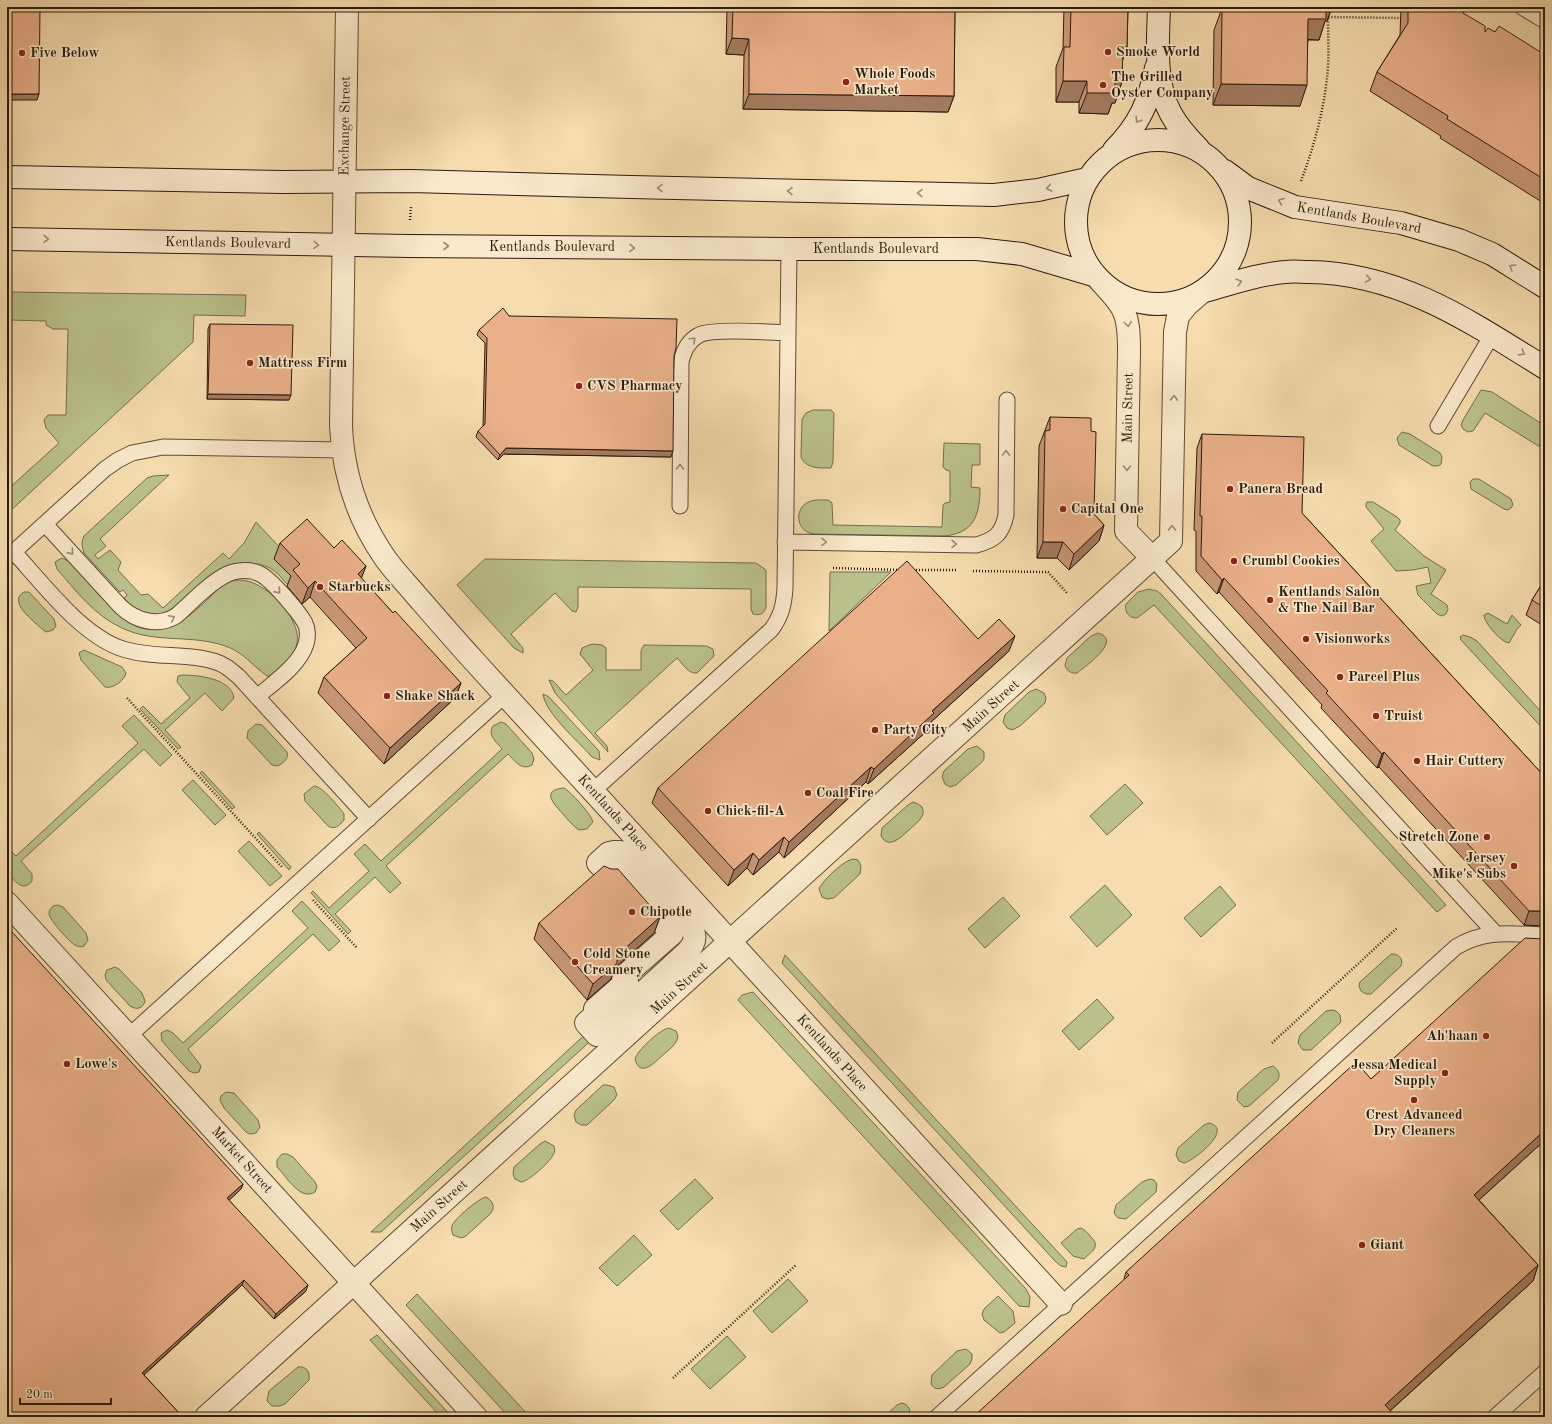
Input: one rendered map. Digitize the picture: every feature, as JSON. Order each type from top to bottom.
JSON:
[{"type":"street","name":"Exchange Street","points":[[343,245],[347,7]]},
{"type":"street","points":[[1158,7],[1158,57],[1162,90],[1170,114],[1183,133],[1211,160]]},
{"type":"street","points":[[1158,57],[1151,90],[1143,112],[1128,136],[1103,160],[1087,179],[1079,197],[1075,217],[1076,237],[1083,257],[1096,278],[1114,292],[1130,300],[1154,304],[1176,303],[1202,292],[1268,274],[1285,271],[1329,272],[1380,281],[1435,303],[1492,335],[1545,368]]},
{"type":"street","points":[[1103,160],[1124,147],[1140,142],[1157,140],[1172,141],[1187,145],[1211,160]]},
{"type":"street","name":"Kentlands Boulevard","points":[[1211,160],[1248,188],[1295,207],[1401,223],[1459,240],[1492,254],[1545,287]]},
{"type":"street","name":"Main Street","points":[[206,1417],[1153,559],[1171,541],[1175,332],[1178,316],[1187,305],[1219,278],[1232,260],[1238,245],[1240,228],[1240,212],[1237,198],[1230,181],[1211,160]]},
{"type":"street","points":[[7,177],[344,182],[411,181],[994,195],[1038,190],[1087,179]]},
{"type":"street","name":"Kentlands Boulevard","points":[[7,239],[343,245],[977,249],[1022,254],[1096,278]]},
{"type":"street","name":"Kentlands Place","points":[[343,245],[342,450],[355,498],[374,541],[385,559],[450,635],[1061,1304]]},
{"type":"street","name":"Main Street","points":[[1096,278],[1123,307],[1128,320],[1129,350],[1126,531],[1153,559]]},
{"type":"street","points":[[620,852],[626,856],[690,924],[694,932],[695,940],[694,944],[687,952],[597,1035],[586,1023],[598,1012],[595,1009],[627,981],[623,977],[672,934],[614,868],[608,874],[598,863],[609,853],[620,852]]},
{"type":"street","name":"Market Street","points":[[7,904],[476,1417]]},
{"type":"lane","points":[[1522,7],[1545,21]]},
{"type":"lane","points":[[593,791],[770,630],[780,616],[784,598],[789,249]]},
{"type":"lane","points":[[680,506],[681,362],[684,351],[690,341],[700,334],[713,331],[788,333]]},
{"type":"lane","points":[[1438,426],[1492,335]]},
{"type":"lane","points":[[785,542],[976,545],[989,541],[998,535],[1004,525],[1006,515],[1007,400]]},
{"type":"lane","points":[[342,450],[163,447],[132,453],[105,469],[10,555],[74,617],[97,637],[123,649],[138,653],[200,659],[219,663],[227,667],[239,677],[369,819]]},
{"type":"lane","points":[[45,524],[128,614],[145,621],[154,622],[170,620],[218,579],[232,572],[252,571],[264,576],[304,623],[307,639],[302,654],[295,663],[257,697]]},
{"type":"lane","points":[[1153,559],[1494,933]]},
{"type":"lane","points":[[128,1036],[298,884],[505,695]]},
{"type":"lane","points":[[937,1417],[1456,947],[1474,938],[1494,933],[1545,935]]},
{"type":"lane","points":[[1495,1417],[1545,1372]]},
{"type":"path","points":[[1300,183],[1310,156],[1322,110],[1328,67],[1329,12]]},
{"type":"path","points":[[1328,17],[1407,18]]},
{"type":"path","points":[[410,221],[411,206]]},
{"type":"path","points":[[827,568],[902,570]]},
{"type":"path","points":[[910,570],[964,570]]},
{"type":"path","points":[[971,571],[1048,572],[1067,593]]},
{"type":"path","points":[[127,698],[357,948]]},
{"type":"path","points":[[1272,1043],[1396,928]]},
{"type":"path","points":[[673,1378],[796,1265]]},
{"type":"green space","points":[[7,292],[246,295],[245,316],[194,315],[193,342],[7,514],[7,490],[59,443],[46,428],[44,420],[48,415],[66,415],[68,329],[53,329],[46,325],[46,321],[10,320],[7,325]]},
{"type":"green space","points":[[1481,390],[1492,392],[1545,426],[1545,450],[1485,413],[1473,431],[1468,432],[1463,429],[1461,425],[1463,420]]},
{"type":"green space","points":[[813,410],[831,410],[834,413],[833,462],[831,468],[818,468],[810,466],[803,461],[801,457],[802,419],[806,413]]},
{"type":"green space","points":[[1402,432],[1410,434],[1440,453],[1442,457],[1441,464],[1438,466],[1433,466],[1399,445],[1397,438]]},
{"type":"green space","points":[[944,443],[980,444],[980,465],[972,465],[971,487],[980,488],[979,507],[973,521],[962,531],[943,536],[815,534],[808,532],[800,523],[800,510],[804,505],[811,501],[828,500],[832,503],[833,525],[942,527],[943,505],[950,502],[950,471],[943,467]]},
{"type":"green space","points":[[169,475],[100,539],[106,546],[95,555],[98,559],[110,550],[121,562],[118,570],[141,595],[148,594],[163,608],[223,553],[229,559],[244,543],[256,522],[283,551],[294,580],[288,585],[277,573],[268,567],[250,563],[235,564],[212,574],[171,609],[161,614],[150,615],[138,610],[124,598],[127,595],[123,590],[120,592],[84,553],[82,541],[84,536],[147,478]]},
{"type":"green space","points":[[1473,479],[1479,479],[1511,499],[1513,505],[1511,508],[1508,510],[1504,509],[1471,489],[1470,482]]},
{"type":"green space","points":[[1367,502],[1373,502],[1397,517],[1400,520],[1400,523],[1395,530],[1424,556],[1446,570],[1431,594],[1447,605],[1448,609],[1446,614],[1442,616],[1437,614],[1418,595],[1416,586],[1431,583],[1428,567],[1396,571],[1371,541],[1384,529],[1366,507]]},
{"type":"green space","points":[[62,558],[70,562],[121,617],[134,626],[146,629],[155,630],[173,625],[188,616],[226,584],[234,580],[249,581],[270,593],[287,612],[294,622],[297,633],[297,643],[290,658],[283,666],[271,676],[267,676],[237,651],[225,646],[200,640],[160,638],[135,633],[112,623],[86,602],[57,569],[55,562]]},
{"type":"green space","points":[[485,559],[756,563],[766,570],[766,607],[761,614],[753,614],[751,609],[751,589],[578,587],[578,607],[576,612],[572,611],[555,593],[511,634],[523,648],[523,653],[514,648],[457,585]]},
{"type":"green space","points":[[830,572],[891,572],[829,631]]},
{"type":"green space","points":[[1149,589],[1157,591],[1161,594],[1446,905],[1437,912],[1436,911],[1154,605],[1137,618],[1132,617],[1126,612],[1126,604],[1138,592]]},
{"type":"green space","points":[[24,592],[29,592],[54,619],[56,626],[53,630],[46,632],[33,621],[20,606],[20,596]]},
{"type":"green space","points":[[1488,613],[1507,624],[1512,615],[1521,625],[1509,643],[1502,640],[1487,623],[1484,615]]},
{"type":"green space","points":[[1098,633],[1105,636],[1107,641],[1105,647],[1094,659],[1077,673],[1068,670],[1065,665],[1067,658],[1091,636]]},
{"type":"green space","points":[[1463,635],[1477,641],[1545,716],[1545,731],[1461,640],[1460,637]]},
{"type":"green space","points":[[592,644],[602,645],[606,648],[606,670],[641,670],[641,651],[644,645],[706,646],[713,649],[714,656],[697,673],[688,670],[677,658],[595,733],[607,746],[608,752],[555,693],[549,680],[553,681],[566,695],[593,670],[580,654],[582,648]]},
{"type":"green space","points":[[84,650],[122,667],[126,673],[123,679],[115,686],[105,687],[81,660],[79,653]]},
{"type":"green space","points":[[178,676],[204,677],[220,682],[232,691],[234,698],[222,711],[205,693],[165,730],[181,747],[178,749],[140,709],[143,706],[161,724],[190,698],[177,682]]},
{"type":"green space","points":[[1036,689],[1044,693],[1046,698],[1045,703],[1020,726],[1012,730],[1007,728],[1003,722],[1005,715],[1029,692]]},
{"type":"green space","points":[[543,694],[549,697],[599,751],[600,760],[592,757],[563,727],[545,702]]},
{"type":"green space","points":[[134,715],[172,755],[160,766],[144,749],[21,861],[32,874],[32,881],[25,886],[22,886],[16,882],[7,873],[7,847],[16,856],[138,743],[122,726]]},
{"type":"green space","points":[[501,722],[506,724],[532,753],[534,759],[532,765],[528,767],[521,766],[508,754],[386,866],[401,883],[390,893],[375,877],[335,914],[351,931],[348,934],[311,893],[313,891],[329,908],[369,871],[354,854],[365,844],[381,861],[502,749],[493,739],[491,733],[493,726]]},
{"type":"green space","points":[[256,724],[262,725],[287,752],[287,758],[278,766],[272,765],[247,738],[248,731]]},
{"type":"green space","points":[[977,746],[984,752],[984,759],[982,762],[956,785],[950,787],[945,784],[942,777],[944,771],[968,749]]},
{"type":"green space","points":[[202,771],[235,807],[232,809],[200,773]]},
{"type":"green space","points":[[193,780],[226,815],[215,825],[182,790]]},
{"type":"green space","points":[[1125,784],[1143,803],[1107,835],[1090,816]]},
{"type":"green space","points":[[314,786],[326,793],[344,814],[344,820],[337,827],[333,828],[328,826],[305,801],[304,794]]},
{"type":"green space","points":[[564,788],[589,814],[593,822],[587,829],[579,830],[569,821],[553,802],[551,798],[552,792],[557,789]]},
{"type":"green space","points":[[913,802],[922,807],[923,814],[920,820],[895,841],[888,842],[884,840],[881,836],[882,828]]},
{"type":"green space","points":[[259,832],[291,867],[289,870],[257,834]]},
{"type":"green space","points":[[249,841],[282,876],[270,886],[238,851]]},
{"type":"green space","points":[[853,859],[858,860],[861,866],[860,874],[834,898],[827,899],[822,897],[819,889],[824,881],[844,863]]},
{"type":"green space","points":[[1105,885],[1132,915],[1097,947],[1070,917]]},
{"type":"green space","points":[[1220,886],[1236,905],[1201,937],[1184,918]]},
{"type":"green space","points":[[1003,897],[1020,916],[985,948],[968,929]]},
{"type":"green space","points":[[302,901],[340,941],[329,951],[313,934],[188,1049],[201,1066],[199,1072],[194,1073],[189,1071],[162,1041],[161,1033],[167,1030],[173,1033],[183,1043],[308,928],[292,911]]},
{"type":"green space","points":[[58,905],[63,907],[86,933],[88,940],[84,946],[76,946],[68,940],[52,921],[49,914],[50,910],[53,906]]},
{"type":"green space","points":[[1391,954],[1396,954],[1400,957],[1402,961],[1401,966],[1371,994],[1366,994],[1361,991],[1359,986],[1360,982]]},
{"type":"green space","points":[[785,955],[1067,1262],[1066,1267],[1061,1266],[1055,1261],[782,963]]},
{"type":"green space","points":[[115,967],[119,969],[142,993],[145,1001],[143,1006],[137,1008],[130,1006],[106,980],[105,975],[107,970]]},
{"type":"green space","points":[[753,992],[1026,1289],[1030,1297],[1029,1307],[1019,1306],[738,1000],[742,995]]},
{"type":"green space","points":[[1097,999],[1114,1018],[1079,1050],[1062,1031]]},
{"type":"green space","points":[[1326,1011],[1336,1011],[1340,1015],[1341,1022],[1311,1050],[1303,1050],[1298,1043],[1300,1035]]},
{"type":"green space","points":[[669,1028],[676,1031],[678,1036],[674,1045],[651,1065],[640,1068],[635,1059],[637,1055],[649,1041],[660,1032]]},
{"type":"green space","points":[[591,1029],[597,1035],[381,1232],[371,1232]]},
{"type":"green space","points":[[1273,1066],[1279,1073],[1277,1081],[1249,1106],[1244,1107],[1237,1100],[1238,1092],[1264,1069]]},
{"type":"green space","points":[[603,1085],[614,1087],[617,1095],[614,1100],[587,1125],[581,1125],[576,1122],[574,1115],[576,1110]]},
{"type":"green space","points":[[226,1092],[234,1093],[258,1120],[260,1127],[256,1133],[250,1134],[246,1132],[224,1108],[220,1100],[221,1096]]},
{"type":"green space","points":[[1209,1123],[1216,1126],[1217,1132],[1215,1138],[1195,1157],[1184,1163],[1179,1161],[1176,1155],[1178,1148],[1204,1125]]},
{"type":"green space","points":[[545,1141],[554,1146],[554,1154],[551,1158],[525,1181],[521,1182],[515,1179],[513,1174],[514,1167]]},
{"type":"green space","points":[[282,1154],[287,1154],[293,1157],[315,1182],[317,1187],[315,1192],[305,1194],[295,1188],[277,1167],[277,1160]]},
{"type":"green space","points":[[695,1179],[713,1198],[678,1230],[660,1211]]},
{"type":"green space","points":[[1150,1179],[1154,1180],[1157,1184],[1156,1192],[1126,1219],[1118,1218],[1114,1213],[1116,1205],[1142,1182]]},
{"type":"green space","points":[[486,1197],[493,1204],[493,1209],[490,1214],[466,1236],[461,1238],[453,1235],[452,1226],[457,1219],[473,1205]]},
{"type":"green space","points":[[1081,1228],[1089,1234],[1094,1240],[1095,1244],[1094,1249],[1084,1259],[1073,1256],[1061,1243],[1077,1229]]},
{"type":"green space","points":[[634,1235],[652,1255],[617,1286],[599,1268]]},
{"type":"green space","points":[[788,1279],[808,1301],[772,1333],[753,1311]]},
{"type":"green space","points":[[417,1294],[530,1417],[509,1417],[406,1305]]},
{"type":"green space","points":[[998,1296],[1013,1311],[1015,1323],[1004,1332],[1000,1333],[984,1320],[982,1314],[984,1309]]},
{"type":"green space","points":[[377,1335],[452,1417],[441,1417],[370,1340]]},
{"type":"green space","points":[[727,1336],[746,1357],[710,1389],[691,1369]]},
{"type":"green space","points":[[966,1349],[972,1354],[970,1364],[944,1387],[938,1389],[933,1387],[931,1384],[932,1375],[957,1351]]},
{"type":"green space","points":[[298,1367],[303,1367],[307,1370],[309,1380],[285,1404],[280,1406],[272,1406],[267,1401],[269,1391]]},
{"type":"green space","points":[[902,1403],[909,1408],[910,1413],[908,1417],[884,1417],[897,1405]]},
{"type":"building","name":"Five Below","points":[[7,7],[40,7],[39,94],[7,94]]},
{"type":"building","name":"Whole Foods Market","points":[[733,7],[955,7],[954,96],[749,94],[749,39],[732,38]]},
{"type":"building","points":[[1071,7],[1128,7],[1127,47],[1123,47],[1122,82],[1115,82],[1115,93],[1087,93],[1087,81],[1063,81],[1064,47],[1070,47]]},
{"type":"building","points":[[1227,7],[1326,7],[1326,19],[1308,19],[1307,85],[1221,84],[1222,10],[1227,10]]},
{"type":"building","points":[[1408,7],[1463,7],[1463,13],[1485,26],[1485,32],[1488,28],[1495,32],[1499,26],[1545,55],[1545,180],[1447,119],[1448,116],[1377,72],[1408,23]]},
{"type":"building","name":"CVS Pharmacy","points":[[503,308],[509,316],[677,319],[676,348],[674,356],[673,451],[506,448],[500,455],[478,431],[485,424],[487,338],[479,330]]},
{"type":"building","points":[[210,324],[293,325],[291,395],[208,394]]},
{"type":"building","name":"Capital One","points":[[1050,417],[1091,418],[1091,431],[1096,432],[1094,514],[1104,525],[1074,554],[1063,542],[1043,542],[1045,431],[1050,430]]},
{"type":"building","points":[[1202,434],[1304,437],[1302,513],[1545,777],[1545,911],[1529,911],[1384,752],[1382,754],[1326,693],[1328,691],[1224,578],[1222,580],[1201,556],[1202,516],[1200,516]]},
{"type":"building","points":[[307,519],[334,548],[342,540],[366,566],[358,574],[393,613],[395,611],[461,683],[390,748],[324,677],[367,638],[315,581],[308,588],[293,570],[300,564],[280,543]]},
{"type":"building","points":[[907,561],[978,639],[999,619],[1015,636],[932,711],[934,713],[874,769],[871,767],[789,842],[784,837],[759,860],[753,853],[734,870],[658,788]]},
{"type":"building","points":[[1545,579],[1545,608],[1532,600]]},
{"type":"building","points":[[604,866],[611,869],[618,869],[660,917],[621,952],[617,957],[617,963],[593,984],[539,923]]},
{"type":"building","name":"Lowe's","points":[[12,932],[243,1184],[227,1198],[308,1285],[276,1314],[244,1280],[142,1373],[179,1413],[174,1417],[7,1417],[7,936]]},
{"type":"building","name":"Giant","points":[[1525,938],[1545,939],[1545,1130],[1474,1195],[1538,1265],[1385,1405],[1396,1417],[973,1417],[1129,1275],[1126,1272],[1356,1062],[1371,1079]]},
{"type":"place","name":"Smoke World","points":[[1108,52]]},
{"type":"place","name":"Five Below","points":[[22,53]]},
{"type":"place","name":"Whole Foods Market","points":[[846,82]]},
{"type":"place","name":"The Grilled Oyster Company","points":[[1103,85]]},
{"type":"place","name":"Mattress Firm","points":[[250,363]]},
{"type":"place","name":"CVS Pharmacy","points":[[579,386]]},
{"type":"place","name":"Panera Bread","points":[[1230,489]]},
{"type":"place","name":"Capital One","points":[[1063,509]]},
{"type":"place","name":"Crumbl Cookies","points":[[1234,561]]},
{"type":"place","name":"Starbucks","points":[[320,587]]},
{"type":"place","name":"Kentlands Salon & The Nail Bar","points":[[1270,600]]},
{"type":"place","name":"Visionworks","points":[[1306,639]]},
{"type":"place","name":"Parcel Plus","points":[[1340,677]]},
{"type":"place","name":"Shake Shack","points":[[387,696]]},
{"type":"place","name":"Truist","points":[[1376,716]]},
{"type":"place","name":"Party City","points":[[875,730]]},
{"type":"place","name":"Hair Cuttery","points":[[1417,761]]},
{"type":"place","name":"Coal Fire","points":[[808,793]]},
{"type":"place","name":"Chick-fil-A","points":[[708,811]]},
{"type":"place","name":"Stretch Zone","points":[[1487,837]]},
{"type":"place","name":"Jersey Mike's Subs","points":[[1514,866]]},
{"type":"place","name":"Chipotle","points":[[632,912]]},
{"type":"place","name":"Cold Stone Creamery","points":[[575,962]]},
{"type":"place","name":"Ah'haan","points":[[1486,1036]]},
{"type":"place","name":"Lowe's","points":[[67,1064]]},
{"type":"place","name":"Jessa Medical Supply","points":[[1445,1073]]},
{"type":"place","name":"Crest Advanced Dry Cleaners","points":[[1414,1100]]},
{"type":"place","name":"Giant","points":[[1362,1245]]}]
